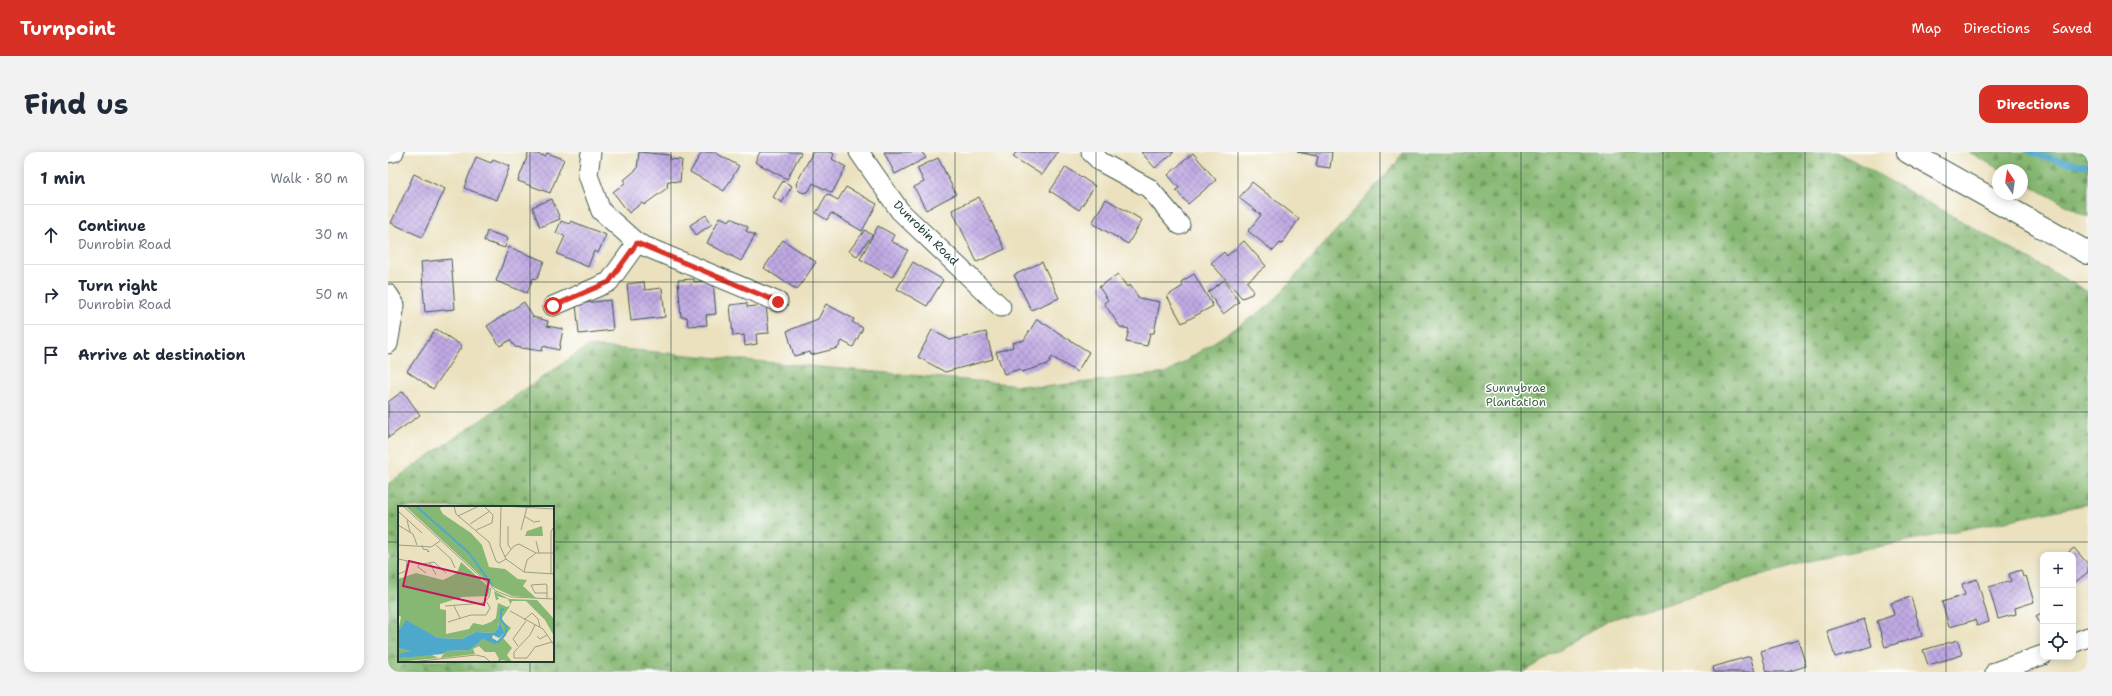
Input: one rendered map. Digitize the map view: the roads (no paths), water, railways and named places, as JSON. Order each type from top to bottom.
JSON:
[{"type":"main road","points":[[1908,152],[2088,253]]},
{"type":"street","points":[[388,153],[394,152]]},
{"type":"street","points":[[591,152],[588,175],[601,211],[637,243],[778,302]]},
{"type":"street","name":"Dunrobin Road","points":[[859,152],[900,210],[1001,307]]},
{"type":"street","points":[[1090,152],[1101,162],[1149,188],[1180,225]]},
{"type":"street","points":[[553,306],[609,282],[637,243]]},
{"type":"street","points":[[388,294],[395,305],[388,344]]},
{"type":"street","points":[[2076,642],[2088,637]]},
{"type":"street","points":[[1995,672],[2040,656]]},
{"type":"waterway","points":[[2030,152],[2055,160],[2088,166]]},
{"type":"park label","name":"Sunnybrae Plantation","points":[[1516,395]]}]
